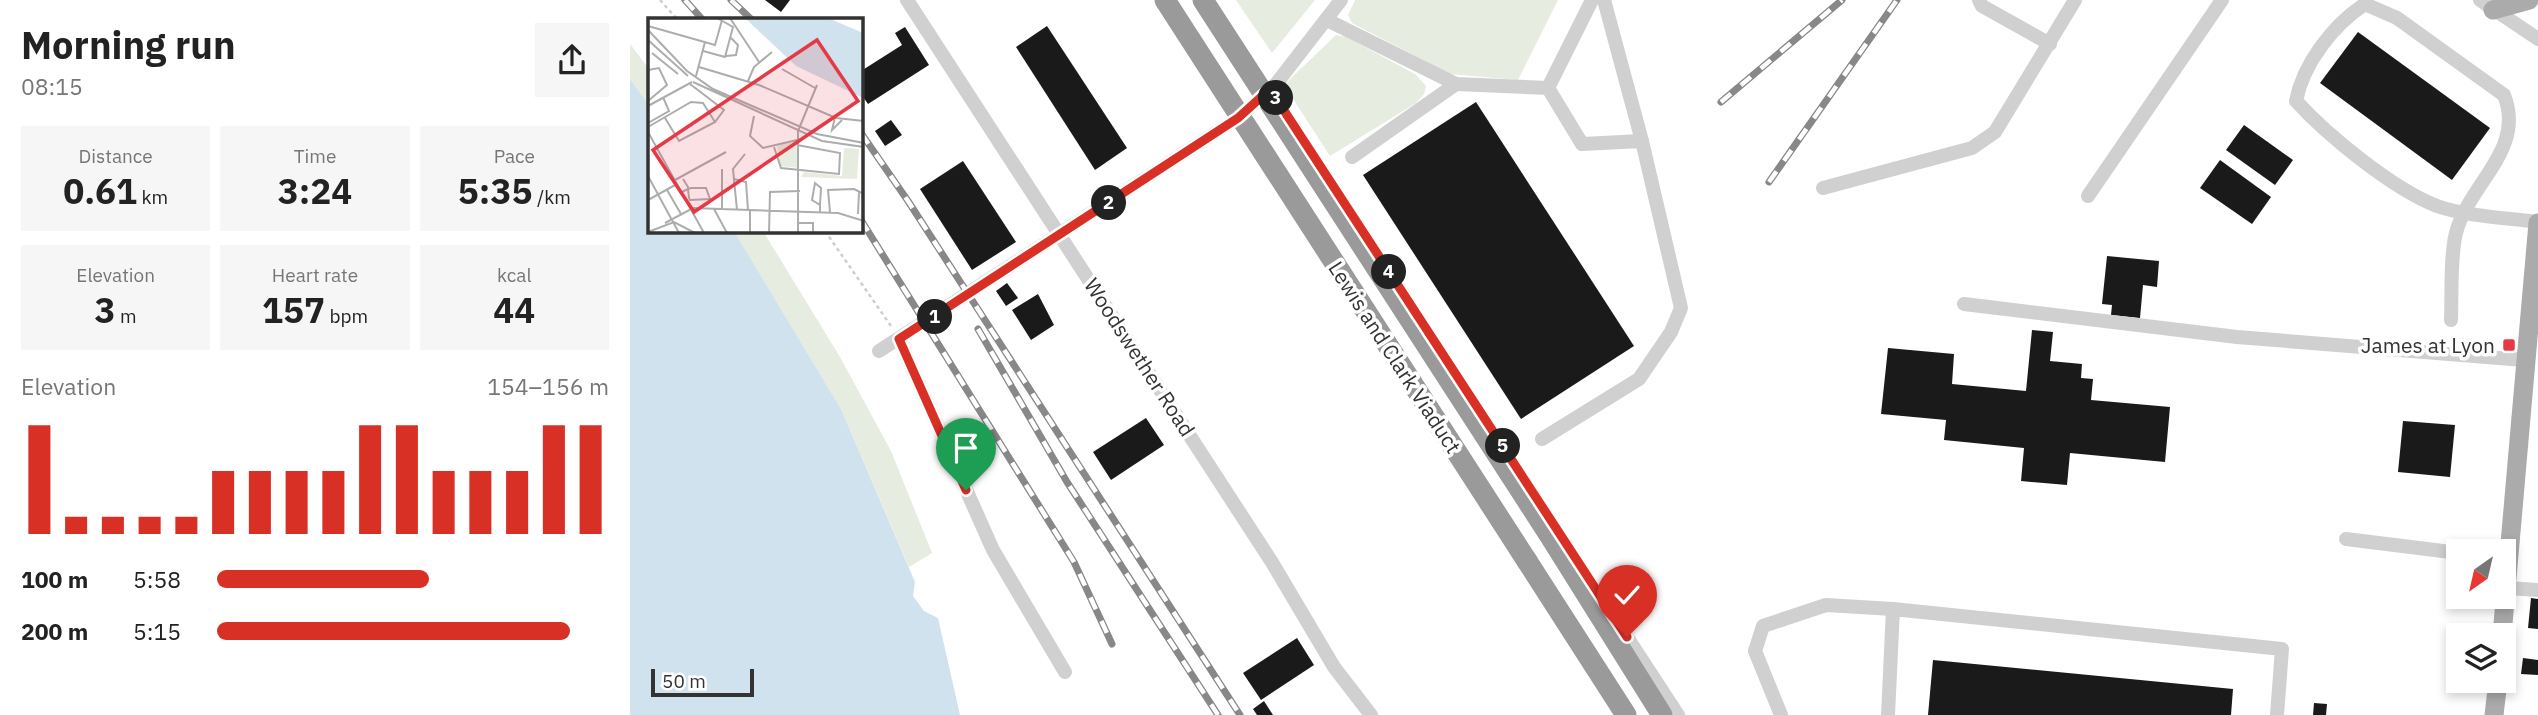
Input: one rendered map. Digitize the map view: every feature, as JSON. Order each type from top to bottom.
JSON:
[{"type":"highway","name":"Lewis and Clark Viaduct","points":[[1165,0],[1626,715]]},
{"type":"highway","name":"Lewis and Clark Viaduct","points":[[1203,0],[1548,533],[1662,715]]},
{"type":"main road","points":[[2487,5],[2529,0]]},
{"type":"main road","points":[[2508,539],[2524,360],[2533,313],[2538,222]]},
{"type":"main road","points":[[2494,715],[2496,693]]},
{"type":"street","name":"Woodswether Road","points":[[907,0],[1273,564],[1334,667],[1371,715]]},
{"type":"street","points":[[1214,0],[1678,715]]},
{"type":"street","points":[[879,351],[1238,118],[1270,89],[1327,20],[1340,0]]},
{"type":"street","points":[[1548,88],[1592,0]]},
{"type":"street","points":[[1542,439],[1639,379],[1671,332],[1681,308],[1642,141],[1604,0]]},
{"type":"street","points":[[1979,0],[1982,6],[2050,44]]},
{"type":"street","points":[[1823,188],[1972,148],[1995,132],[2075,0]]},
{"type":"street","points":[[2088,196],[2222,0]]},
{"type":"street","points":[[2451,320],[2456,233],[2467,211],[2508,140],[2511,111],[2504,94],[2397,18],[2365,4],[2343,18],[2300,79],[2296,101],[2315,123],[2397,185],[2438,206],[2467,211],[2538,222]]},
{"type":"street","points":[[2487,5],[2538,39]]},
{"type":"street","points":[[1327,20],[1428,73],[1456,84],[1548,88]]},
{"type":"street","points":[[1352,157],[1456,84]]},
{"type":"street","points":[[1548,88],[1582,144],[1642,141]]},
{"type":"street","points":[[1964,304],[2237,337],[2524,360]]},
{"type":"street","points":[[899,339],[992,550],[1065,672]]},
{"type":"street","points":[[2346,539],[2446,551]]},
{"type":"street","points":[[2516,589],[2538,590]]},
{"type":"street","points":[[1781,715],[1755,651],[1763,626],[1826,605],[1893,609],[2282,649],[2277,715]]},
{"type":"street","points":[[1888,715],[1893,609]]},
{"type":"path","points":[[660,0],[676,18]]},
{"type":"path","points":[[826,233],[899,339]]},
{"type":"shaded area","points":[[1236,0],[1315,0],[1272,53]]},
{"type":"shaded area","points":[[1355,0],[1558,0],[1518,80],[1450,74],[1352,23],[1348,15]]},
{"type":"shaded area","points":[[1336,35],[1346,37],[1415,74],[1426,86],[1424,94],[1416,103],[1330,156],[1284,85]]},
{"type":"shaded area","points":[[630,44],[648,68],[648,104],[630,79]]},
{"type":"shaded area","points":[[735,233],[764,233],[840,357],[891,451],[932,553],[909,567],[841,409]]},
{"type":"water","points":[[630,79],[648,104],[648,233],[735,233],[841,409],[915,582],[913,596],[924,611],[938,618],[960,715],[630,715]]},
{"type":"building","points":[[765,0],[790,0],[781,12]]},
{"type":"building","points":[[1047,26],[1127,148],[1095,170],[1016,47]]},
{"type":"building","points":[[905,27],[929,65],[868,104],[863,97],[863,70],[902,45],[895,33]]},
{"type":"building","points":[[2358,32],[2490,128],[2452,180],[2320,83]]},
{"type":"building","points":[[1476,102],[1634,346],[1521,419],[1363,175]]},
{"type":"building","points":[[891,120],[902,135],[885,146],[875,131]]},
{"type":"building","points":[[2244,125],[2293,160],[2275,185],[2226,150]]},
{"type":"building","points":[[2220,160],[2271,197],[2252,224],[2200,188]]},
{"type":"building","points":[[963,161],[1016,242],[972,270],[920,189]]},
{"type":"building","points":[[2107,256],[2159,261],[2157,287],[2143,285],[2140,318],[2111,315],[2112,305],[2102,304]]},
{"type":"building","points":[[1007,283],[1018,298],[1006,306],[996,291]]},
{"type":"building","points":[[1038,294],[1054,325],[1031,340],[1012,310]]},
{"type":"building","points":[[2032,330],[2053,332],[2050,361],[2082,364],[2081,378],[2093,379],[2091,400],[2170,407],[2165,462],[2070,453],[2067,485],[2021,481],[2024,448],[1944,440],[1946,420],[1881,414],[1888,348],[1954,354],[1952,384],[2026,391]]},
{"type":"building","points":[[1146,418],[1164,445],[1111,480],[1093,452]]},
{"type":"building","points":[[2403,421],[2455,425],[2450,477],[2398,472]]},
{"type":"building","points":[[2531,598],[2538,599],[2538,629],[2528,628]]},
{"type":"building","points":[[1297,638],[1314,665],[1261,700],[1243,673]]},
{"type":"building","points":[[2523,658],[2538,660],[2538,675],[2521,674]]},
{"type":"building","points":[[1933,660],[2233,689],[2231,715],[1928,715]]},
{"type":"building","points":[[1264,701],[1273,715],[1257,715],[1253,709]]},
{"type":"building","points":[[2314,703],[2327,704],[2326,715],[2313,715]]},
{"type":"railway","points":[[685,0],[701,18]]},
{"type":"railway","points":[[731,0],[750,18]]},
{"type":"railway","points":[[1721,102],[1842,0]]},
{"type":"railway","points":[[1769,182],[1897,0]]},
{"type":"railway","points":[[863,136],[908,201],[1240,715]]},
{"type":"railway","points":[[863,223],[1074,562],[1112,644]]},
{"type":"railway","points":[[978,329],[1067,482],[1218,715]]},
{"type":"place","name":"James at Lyon","points":[[2509,345]]},
{"type":"route","points":[[966,490],[899,339],[1238,118],[1270,89],[1627,637]]}]
